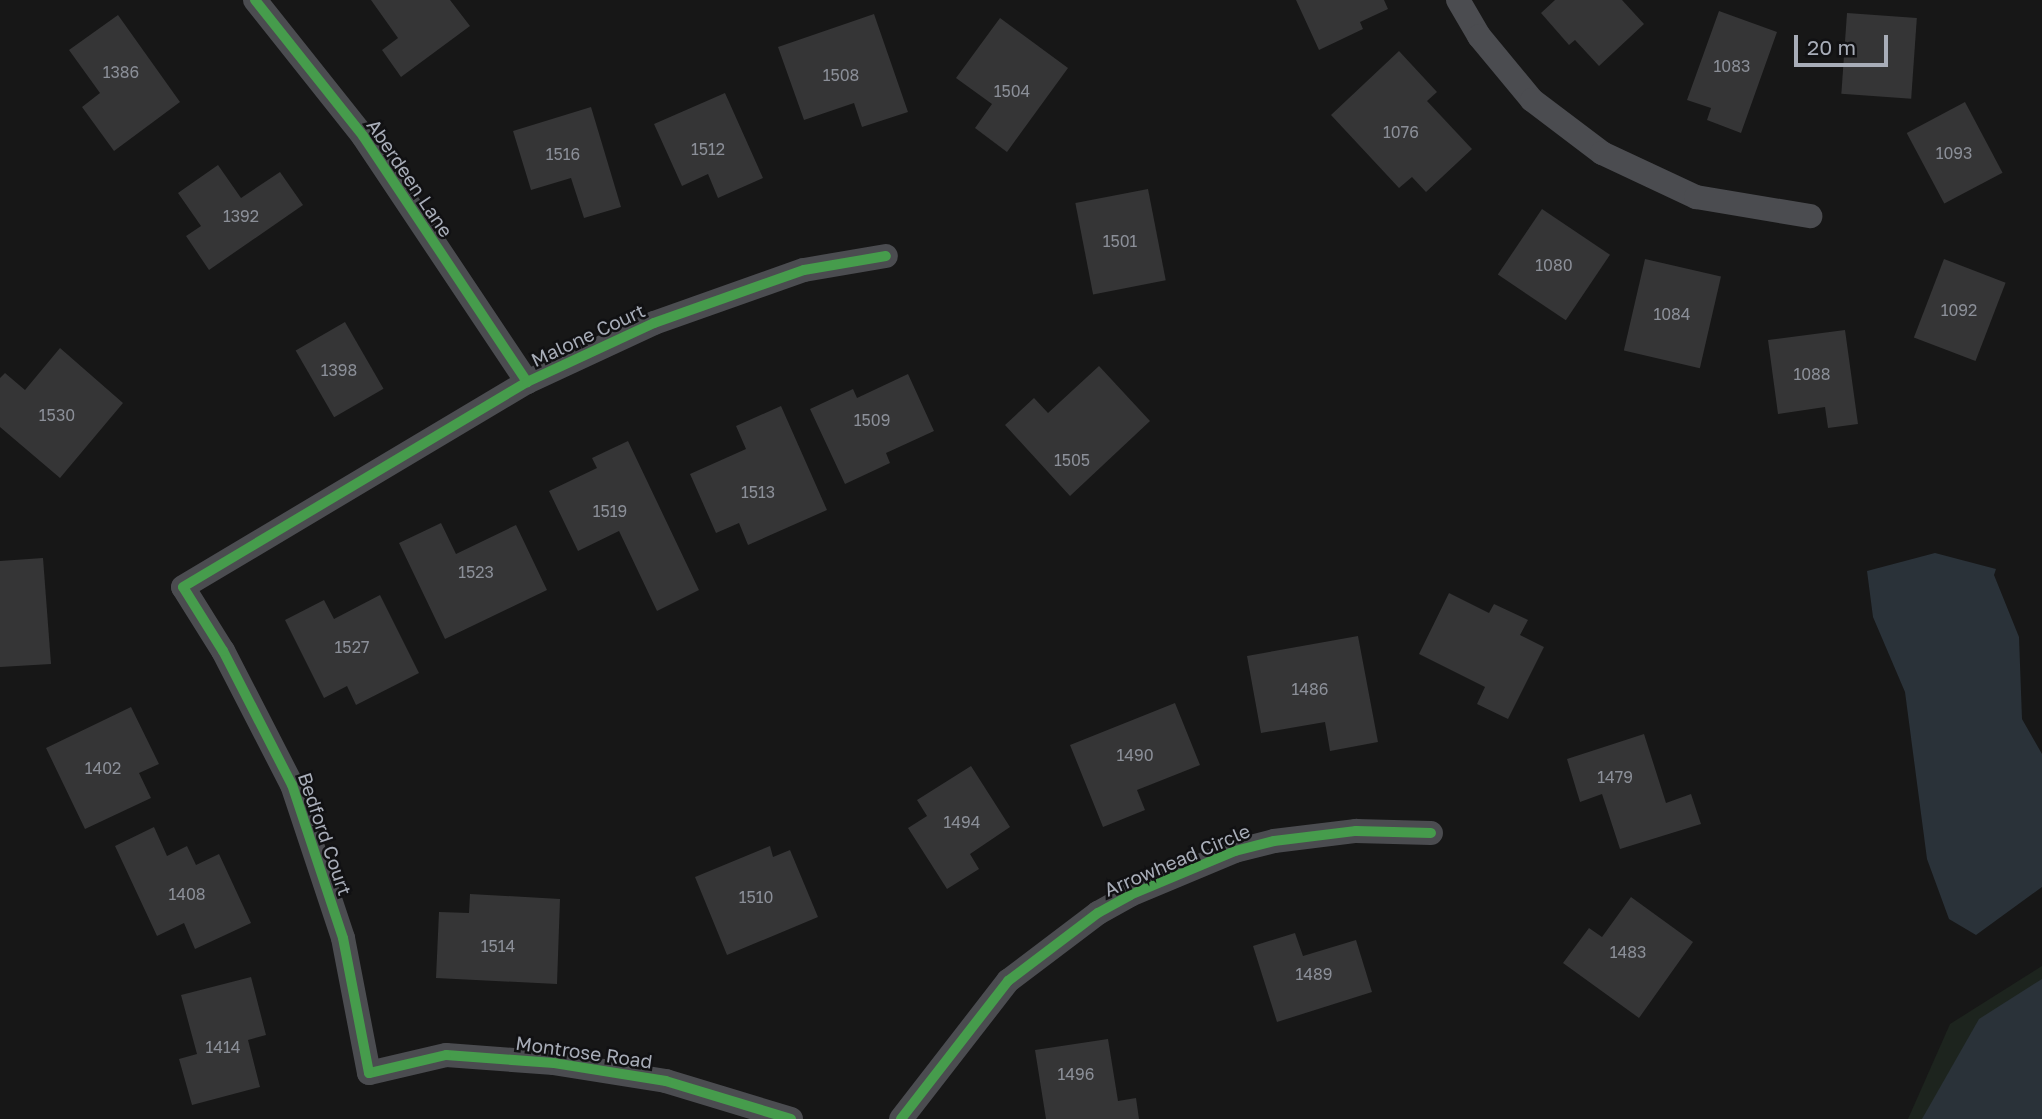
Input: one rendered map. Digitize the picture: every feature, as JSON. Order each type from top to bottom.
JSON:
[{"type":"street","name":"Aberdeen Lane","points":[[255,0],[363,136],[527,382]]},
{"type":"street","points":[[1458,0],[1479,36],[1532,100],[1602,153],[1696,197],[1810,216]]},
{"type":"street","name":"Malone Court","points":[[183,587],[527,382],[654,323],[804,270],[886,256]]},
{"type":"street","name":"Bedford Court","points":[[183,587],[223,651],[292,785],[343,938],[369,1073]]},
{"type":"street","name":"Arrowhead Circle","points":[[901,1119],[1008,981],[1098,913],[1130,895],[1235,851],[1273,841],[1356,831],[1431,833]]},
{"type":"street","name":"Montrose Road","points":[[369,1073],[446,1055],[554,1063],[666,1081],[791,1119]]},
{"type":"shaded area","points":[[1935,553],[1996,569],[1994,575],[2019,637],[2022,719],[2042,754],[2042,887],[1976,935],[1949,919],[1927,859],[1905,692],[1873,617],[1867,571]]},
{"type":"shaded area","points":[[2042,966],[2042,1119],[1908,1119],[1950,1024]]},
{"type":"shaded area","points":[[2042,979],[2042,1119],[1922,1119],[1979,1019]]},
{"type":"building","points":[[371,0],[450,0],[470,26],[401,77],[382,50],[398,38]]},
{"type":"building","points":[[1296,0],[1384,0],[1388,9],[1360,22],[1363,29],[1319,50]]},
{"type":"building","points":[[1555,0],[1622,0],[1644,24],[1599,66],[1575,40],[1569,45],[1541,13]]},
{"type":"building","points":[[1719,11],[1777,32],[1741,133],[1707,120],[1711,108],[1687,100]]},
{"type":"building","points":[[1847,13],[1917,18],[1911,99],[1841,94]]},
{"type":"building","points":[[874,14],[908,112],[862,127],[854,103],[804,120],[778,47]]},
{"type":"building","points":[[118,15],[180,102],[114,151],[82,107],[100,93],[69,50]]},
{"type":"building","points":[[1000,18],[1068,68],[1007,152],[975,128],[992,104],[956,78]]},
{"type":"building","points":[[1399,51],[1437,92],[1427,101],[1472,149],[1426,192],[1412,177],[1399,188],[1331,115]]},
{"type":"building","points":[[725,93],[763,178],[718,198],[708,174],[682,186],[654,124]]},
{"type":"building","points":[[1965,102],[2003,173],[1944,204],[1907,133]]},
{"type":"building","points":[[591,107],[621,207],[584,218],[571,178],[531,190],[513,131]]},
{"type":"building","points":[[218,165],[241,198],[280,172],[303,205],[209,270],[186,236],[201,226],[178,193]]},
{"type":"building","points":[[1148,189],[1166,280],[1093,294],[1075,203]]},
{"type":"building","points":[[1542,209],[1610,255],[1566,320],[1498,274]]},
{"type":"building","points":[[1645,259],[1721,277],[1700,368],[1624,351]]},
{"type":"building","points":[[1944,259],[2006,283],[1976,361],[1914,337]]},
{"type":"building","points":[[345,322],[384,389],[334,417],[296,350]]},
{"type":"building","points":[[1845,330],[1858,424],[1828,428],[1825,407],[1778,414],[1768,340]]},
{"type":"building","points":[[60,348],[123,403],[60,478],[0,427],[0,378],[5,373],[25,390]]},
{"type":"building","points":[[1099,366],[1150,421],[1070,496],[1005,425],[1034,398],[1048,413]]},
{"type":"building","points":[[908,374],[934,431],[886,453],[890,463],[845,484],[810,409],[853,389],[857,398]]},
{"type":"building","points":[[781,406],[827,510],[748,545],[739,523],[716,533],[690,474],[746,449],[736,426]]},
{"type":"building","points":[[628,441],[699,590],[657,611],[619,531],[578,551],[549,491],[597,468],[592,458]]},
{"type":"building","points":[[441,523],[456,554],[516,525],[547,590],[445,639],[399,543]]},
{"type":"building","points":[[43,558],[51,664],[0,667],[0,561]]},
{"type":"building","points":[[1449,593],[1489,613],[1494,604],[1528,620],[1520,635],[1544,647],[1508,719],[1477,704],[1485,687],[1419,654]]},
{"type":"building","points":[[380,595],[419,673],[356,705],[347,686],[324,698],[285,620],[324,600],[334,619]]},
{"type":"building","points":[[1358,636],[1378,742],[1330,751],[1325,722],[1261,733],[1247,656]]},
{"type":"building","points":[[1175,703],[1200,765],[1137,790],[1145,810],[1103,827],[1070,745]]},
{"type":"building","points":[[131,707],[159,764],[139,773],[151,798],[85,829],[46,748]]},
{"type":"building","points":[[1644,734],[1666,803],[1691,794],[1701,824],[1620,849],[1602,794],[1580,802],[1567,759]]},
{"type":"building","points":[[971,766],[1010,827],[970,854],[979,869],[947,889],[908,828],[927,816],[917,800]]},
{"type":"building","points":[[154,827],[167,856],[187,846],[196,865],[219,854],[251,923],[195,949],[184,923],[157,936],[115,846]]},
{"type":"building","points":[[770,846],[773,857],[790,850],[818,917],[727,955],[695,877]]},
{"type":"building","points":[[470,894],[560,899],[557,984],[436,978],[439,912],[469,913]]},
{"type":"building","points":[[1631,897],[1693,942],[1639,1018],[1563,963],[1589,928],[1602,937]]},
{"type":"building","points":[[1295,933],[1303,956],[1356,940],[1372,992],[1277,1022],[1253,946]]},
{"type":"building","points":[[251,977],[266,1035],[248,1040],[260,1087],[192,1105],[179,1059],[197,1054],[181,995]]},
{"type":"building","points":[[1108,1039],[1118,1101],[1136,1098],[1139,1119],[1046,1119],[1035,1050]]},
{"type":"cycle path","points":[[255,0],[363,136],[527,382]]},
{"type":"cycle path","points":[[791,1119],[666,1081],[554,1063],[446,1055],[369,1073],[343,938],[292,785],[223,651],[183,587],[527,382],[654,323],[804,270],[886,256]]},
{"type":"cycle path","points":[[901,1119],[1008,981],[1098,913],[1130,895],[1235,851],[1274,841],[1356,831],[1431,833]]}]
